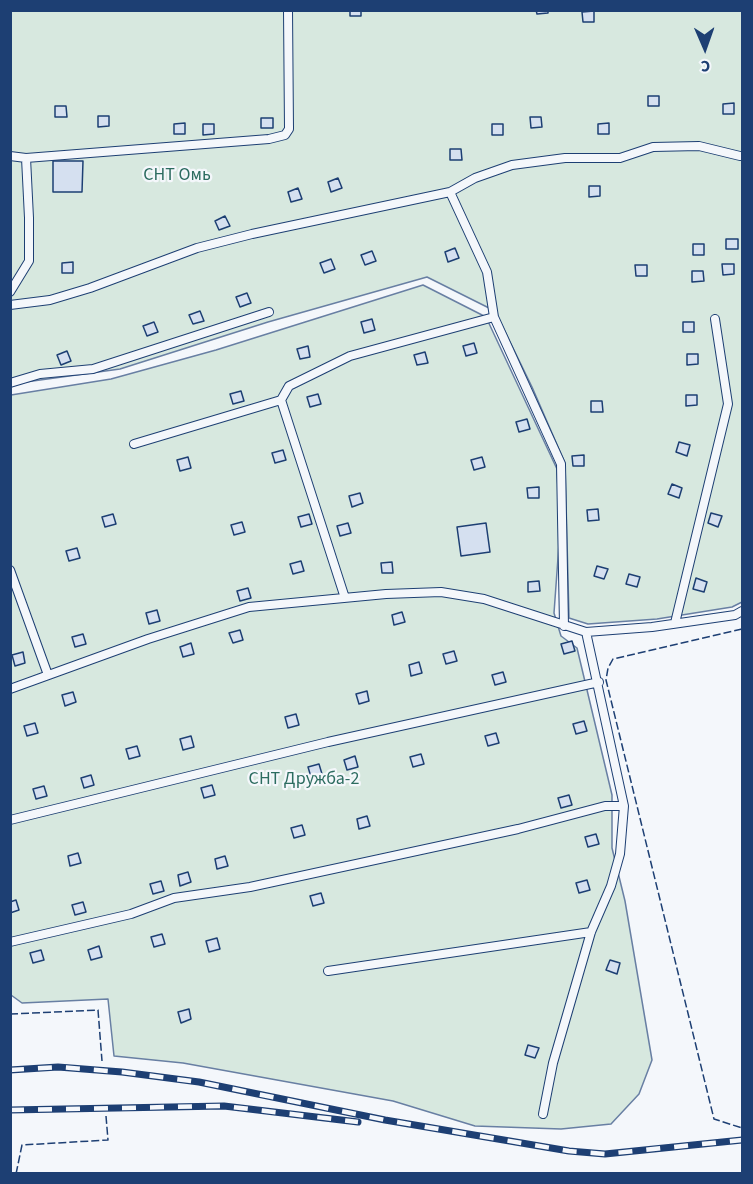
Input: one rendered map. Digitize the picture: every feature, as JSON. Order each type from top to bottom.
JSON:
[{"type":"lane","points":[[10,156],[26,158],[269,139],[285,135],[289,129],[288,10]]},
{"type":"lane","points":[[10,305],[50,300],[90,288],[197,248],[450,192],[475,178],[512,165],[565,158],[620,158],[653,147],[699,146],[740,156]]},
{"type":"lane","points":[[10,292],[29,261],[26,158]]},
{"type":"lane","points":[[450,192],[487,272],[494,317],[561,464],[564,626]]},
{"type":"lane","points":[[10,383],[40,374],[93,369],[269,312]]},
{"type":"lane","points":[[134,444],[281,400],[289,386],[350,356],[494,317]]},
{"type":"lane","points":[[675,623],[728,404],[716,319]]},
{"type":"lane","points":[[281,400],[345,598]]},
{"type":"lane","points":[[10,570],[48,675]]},
{"type":"lane","points":[[10,689],[148,639],[249,607],[441,592],[484,599],[586,632],[735,615],[742,611]]},
{"type":"lane","points":[[543,1114],[553,1064],[591,932],[611,886],[620,854],[624,806],[586,632]]},
{"type":"lane","points":[[10,820],[328,742],[598,682]]},
{"type":"lane","points":[[10,942],[120,917],[174,898],[250,887],[518,830],[605,806],[624,806]]},
{"type":"lane","points":[[328,971],[591,932]]},
{"type":"green space","name":"СНТ Омь","points":[[11,11],[742,11],[742,602],[732,607],[657,619],[588,624],[569,618],[565,463],[532,387],[495,311],[427,277],[268,322],[120,369],[11,384]]},
{"type":"green space","name":"СНТ Дружба-2","points":[[423,285],[486,317],[557,469],[560,530],[554,613],[561,636],[577,648],[612,795],[612,848],[625,901],[652,1060],[639,1094],[611,1124],[561,1129],[475,1126],[393,1101],[183,1063],[114,1056],[108,999],[22,1003],[11,995],[11,395],[111,379],[216,350]]},
{"type":"building","points":[[350,10],[361,10],[361,16],[350,16]]},
{"type":"building","points":[[536,10],[548,10],[548,13],[537,14]]},
{"type":"building","points":[[594,11],[594,22],[583,22],[582,12]]},
{"type":"building","points":[[648,96],[659,96],[659,106],[648,106]]},
{"type":"building","points":[[734,103],[734,114],[723,114],[723,104]]},
{"type":"building","points":[[55,106],[66,106],[67,117],[55,117]]},
{"type":"building","points":[[98,116],[109,116],[109,126],[98,127]]},
{"type":"building","points":[[530,117],[541,117],[542,127],[531,128]]},
{"type":"building","points":[[261,118],[273,118],[273,128],[261,128]]},
{"type":"building","points":[[185,123],[185,134],[174,134],[174,124]]},
{"type":"building","points":[[609,123],[609,134],[598,134],[598,124]]},
{"type":"building","points":[[203,124],[214,124],[214,134],[203,135]]},
{"type":"building","points":[[492,124],[503,124],[503,135],[492,135]]},
{"type":"building","points":[[450,149],[461,149],[462,160],[450,160]]},
{"type":"building","points":[[53,161],[83,161],[82,192],[53,192]]},
{"type":"building","points":[[338,178],[342,188],[331,192],[328,182]]},
{"type":"building","points":[[589,186],[600,186],[600,196],[589,197]]},
{"type":"building","points":[[298,188],[302,199],[291,202],[288,192]]},
{"type":"building","points":[[225,216],[230,226],[219,230],[215,221]]},
{"type":"building","points":[[726,239],[738,239],[738,249],[726,249]]},
{"type":"building","points":[[693,244],[704,244],[704,255],[693,255]]},
{"type":"building","points":[[455,248],[459,258],[448,262],[445,252]]},
{"type":"building","points":[[372,251],[376,261],[365,265],[361,255]]},
{"type":"building","points":[[331,259],[335,269],[324,273],[320,263]]},
{"type":"building","points":[[73,262],[73,273],[62,273],[62,263]]},
{"type":"building","points":[[722,264],[734,264],[734,274],[723,275]]},
{"type":"building","points":[[635,265],[647,265],[647,276],[636,276]]},
{"type":"building","points":[[692,271],[703,271],[704,281],[692,282]]},
{"type":"building","points":[[247,293],[251,303],[240,307],[236,297]]},
{"type":"building","points":[[200,311],[204,321],[193,324],[189,315]]},
{"type":"building","points":[[372,319],[375,330],[364,333],[361,322]]},
{"type":"building","points":[[154,322],[158,332],[147,336],[143,326]]},
{"type":"building","points":[[683,322],[694,322],[694,332],[683,332]]},
{"type":"building","points":[[474,343],[477,353],[466,356],[463,346]]},
{"type":"building","points":[[308,346],[310,357],[300,359],[297,349]]},
{"type":"building","points":[[67,351],[71,361],[61,365],[57,355]]},
{"type":"building","points":[[425,352],[428,363],[417,365],[414,355]]},
{"type":"building","points":[[687,354],[698,354],[698,364],[687,365]]},
{"type":"building","points":[[241,391],[244,401],[233,404],[230,394]]},
{"type":"building","points":[[318,394],[321,404],[310,407],[307,397]]},
{"type":"building","points":[[686,395],[697,395],[697,405],[686,406]]},
{"type":"building","points":[[591,401],[602,401],[603,412],[591,412]]},
{"type":"building","points":[[527,419],[530,429],[519,432],[516,422]]},
{"type":"building","points":[[679,442],[690,445],[687,456],[676,452]]},
{"type":"building","points":[[283,450],[286,460],[275,463],[272,453]]},
{"type":"building","points":[[584,455],[584,466],[573,466],[572,456]]},
{"type":"building","points":[[188,457],[191,468],[180,471],[177,460]]},
{"type":"building","points":[[482,457],[485,467],[474,470],[471,460]]},
{"type":"building","points":[[672,484],[682,488],[679,498],[668,494]]},
{"type":"building","points":[[539,487],[539,498],[528,498],[527,488]]},
{"type":"building","points":[[360,493],[363,503],[352,507],[349,496]]},
{"type":"building","points":[[598,509],[599,520],[588,521],[587,510]]},
{"type":"building","points":[[711,513],[722,516],[718,527],[708,523]]},
{"type":"building","points":[[113,514],[116,524],[105,527],[102,517]]},
{"type":"building","points":[[309,514],[312,524],[301,527],[298,517]]},
{"type":"building","points":[[242,522],[245,532],[234,535],[231,525]]},
{"type":"building","points":[[348,523],[351,533],[340,536],[337,526]]},
{"type":"building","points":[[486,523],[490,552],[461,556],[457,527]]},
{"type":"building","points":[[77,548],[80,558],[69,561],[66,551]]},
{"type":"building","points":[[301,561],[304,571],[293,574],[290,564]]},
{"type":"building","points":[[392,562],[393,573],[382,573],[381,563]]},
{"type":"building","points":[[597,566],[608,569],[604,579],[594,576]]},
{"type":"building","points":[[629,574],[640,577],[637,587],[626,584]]},
{"type":"building","points":[[696,578],[707,582],[704,592],[693,589]]},
{"type":"building","points":[[539,581],[540,591],[528,592],[528,582]]},
{"type":"building","points":[[248,588],[251,598],[240,601],[237,591]]},
{"type":"building","points":[[157,610],[160,621],[149,624],[146,613]]},
{"type":"building","points":[[402,612],[405,622],[394,625],[392,615]]},
{"type":"building","points":[[240,630],[243,640],[233,643],[229,633]]},
{"type":"building","points":[[83,634],[86,644],[75,647],[72,637]]},
{"type":"building","points":[[572,641],[575,651],[564,654],[561,644]]},
{"type":"building","points":[[191,643],[194,654],[183,657],[180,647]]},
{"type":"building","points":[[454,651],[457,661],[446,664],[443,654]]},
{"type":"building","points":[[23,652],[25,663],[15,666],[12,655]]},
{"type":"building","points":[[419,662],[422,673],[411,676],[409,665]]},
{"type":"building","points":[[503,672],[506,682],[495,685],[492,675]]},
{"type":"building","points":[[367,691],[369,701],[359,704],[356,694]]},
{"type":"building","points":[[73,692],[76,702],[65,706],[62,695]]},
{"type":"building","points":[[296,714],[299,725],[288,728],[285,717]]},
{"type":"building","points":[[584,721],[587,731],[576,734],[573,724]]},
{"type":"building","points":[[35,723],[38,733],[27,736],[24,726]]},
{"type":"building","points":[[496,733],[499,743],[488,746],[485,736]]},
{"type":"building","points":[[191,736],[194,747],[183,750],[180,739]]},
{"type":"building","points":[[137,746],[140,756],[129,759],[126,749]]},
{"type":"building","points":[[421,754],[424,764],[413,767],[410,757]]},
{"type":"building","points":[[355,756],[358,767],[347,770],[344,760]]},
{"type":"building","points":[[319,764],[322,774],[311,777],[308,767]]},
{"type":"building","points":[[91,775],[94,785],[84,788],[81,778]]},
{"type":"building","points":[[212,785],[215,795],[204,798],[201,788]]},
{"type":"building","points":[[44,786],[47,796],[36,799],[33,789]]},
{"type":"building","points":[[569,795],[572,805],[561,808],[558,798]]},
{"type":"building","points":[[367,816],[370,826],[359,829],[357,819]]},
{"type":"building","points":[[302,825],[305,835],[294,838],[291,828]]},
{"type":"building","points":[[596,834],[599,844],[588,847],[585,837]]},
{"type":"building","points":[[78,853],[81,863],[70,866],[68,856]]},
{"type":"building","points":[[225,856],[228,866],[217,869],[215,859]]},
{"type":"building","points":[[188,872],[191,882],[180,886],[178,875]]},
{"type":"building","points":[[587,880],[590,890],[579,893],[576,883]]},
{"type":"building","points":[[161,881],[164,891],[153,894],[150,884]]},
{"type":"building","points":[[321,893],[324,903],[313,906],[310,896]]},
{"type":"building","points":[[16,900],[19,910],[10,913],[10,902]]},
{"type":"building","points":[[83,902],[86,912],[75,915],[72,905]]},
{"type":"building","points":[[162,934],[165,944],[154,947],[151,937]]},
{"type":"building","points":[[217,938],[220,949],[209,952],[206,941]]},
{"type":"building","points":[[99,946],[102,957],[91,960],[88,950]]},
{"type":"building","points":[[41,950],[44,960],[33,963],[30,953]]},
{"type":"building","points":[[610,960],[620,963],[617,974],[606,970]]},
{"type":"building","points":[[189,1009],[191,1019],[181,1023],[178,1012]]},
{"type":"building","points":[[528,1045],[539,1048],[535,1058],[525,1055]]},
{"type":"railway","points":[[10,1070],[58,1067],[199,1082],[385,1120],[569,1151],[605,1154],[742,1140]]},
{"type":"railway","points":[[10,1110],[224,1106],[358,1122]]},
{"type":"fence","points":[[742,629],[613,659],[608,668],[606,680],[714,1119],[742,1128]]},
{"type":"fence","points":[[10,1014],[98,1010],[102,1061]]},
{"type":"fence","points":[[16,1174],[22,1145],[108,1140],[106,1116]]}]
